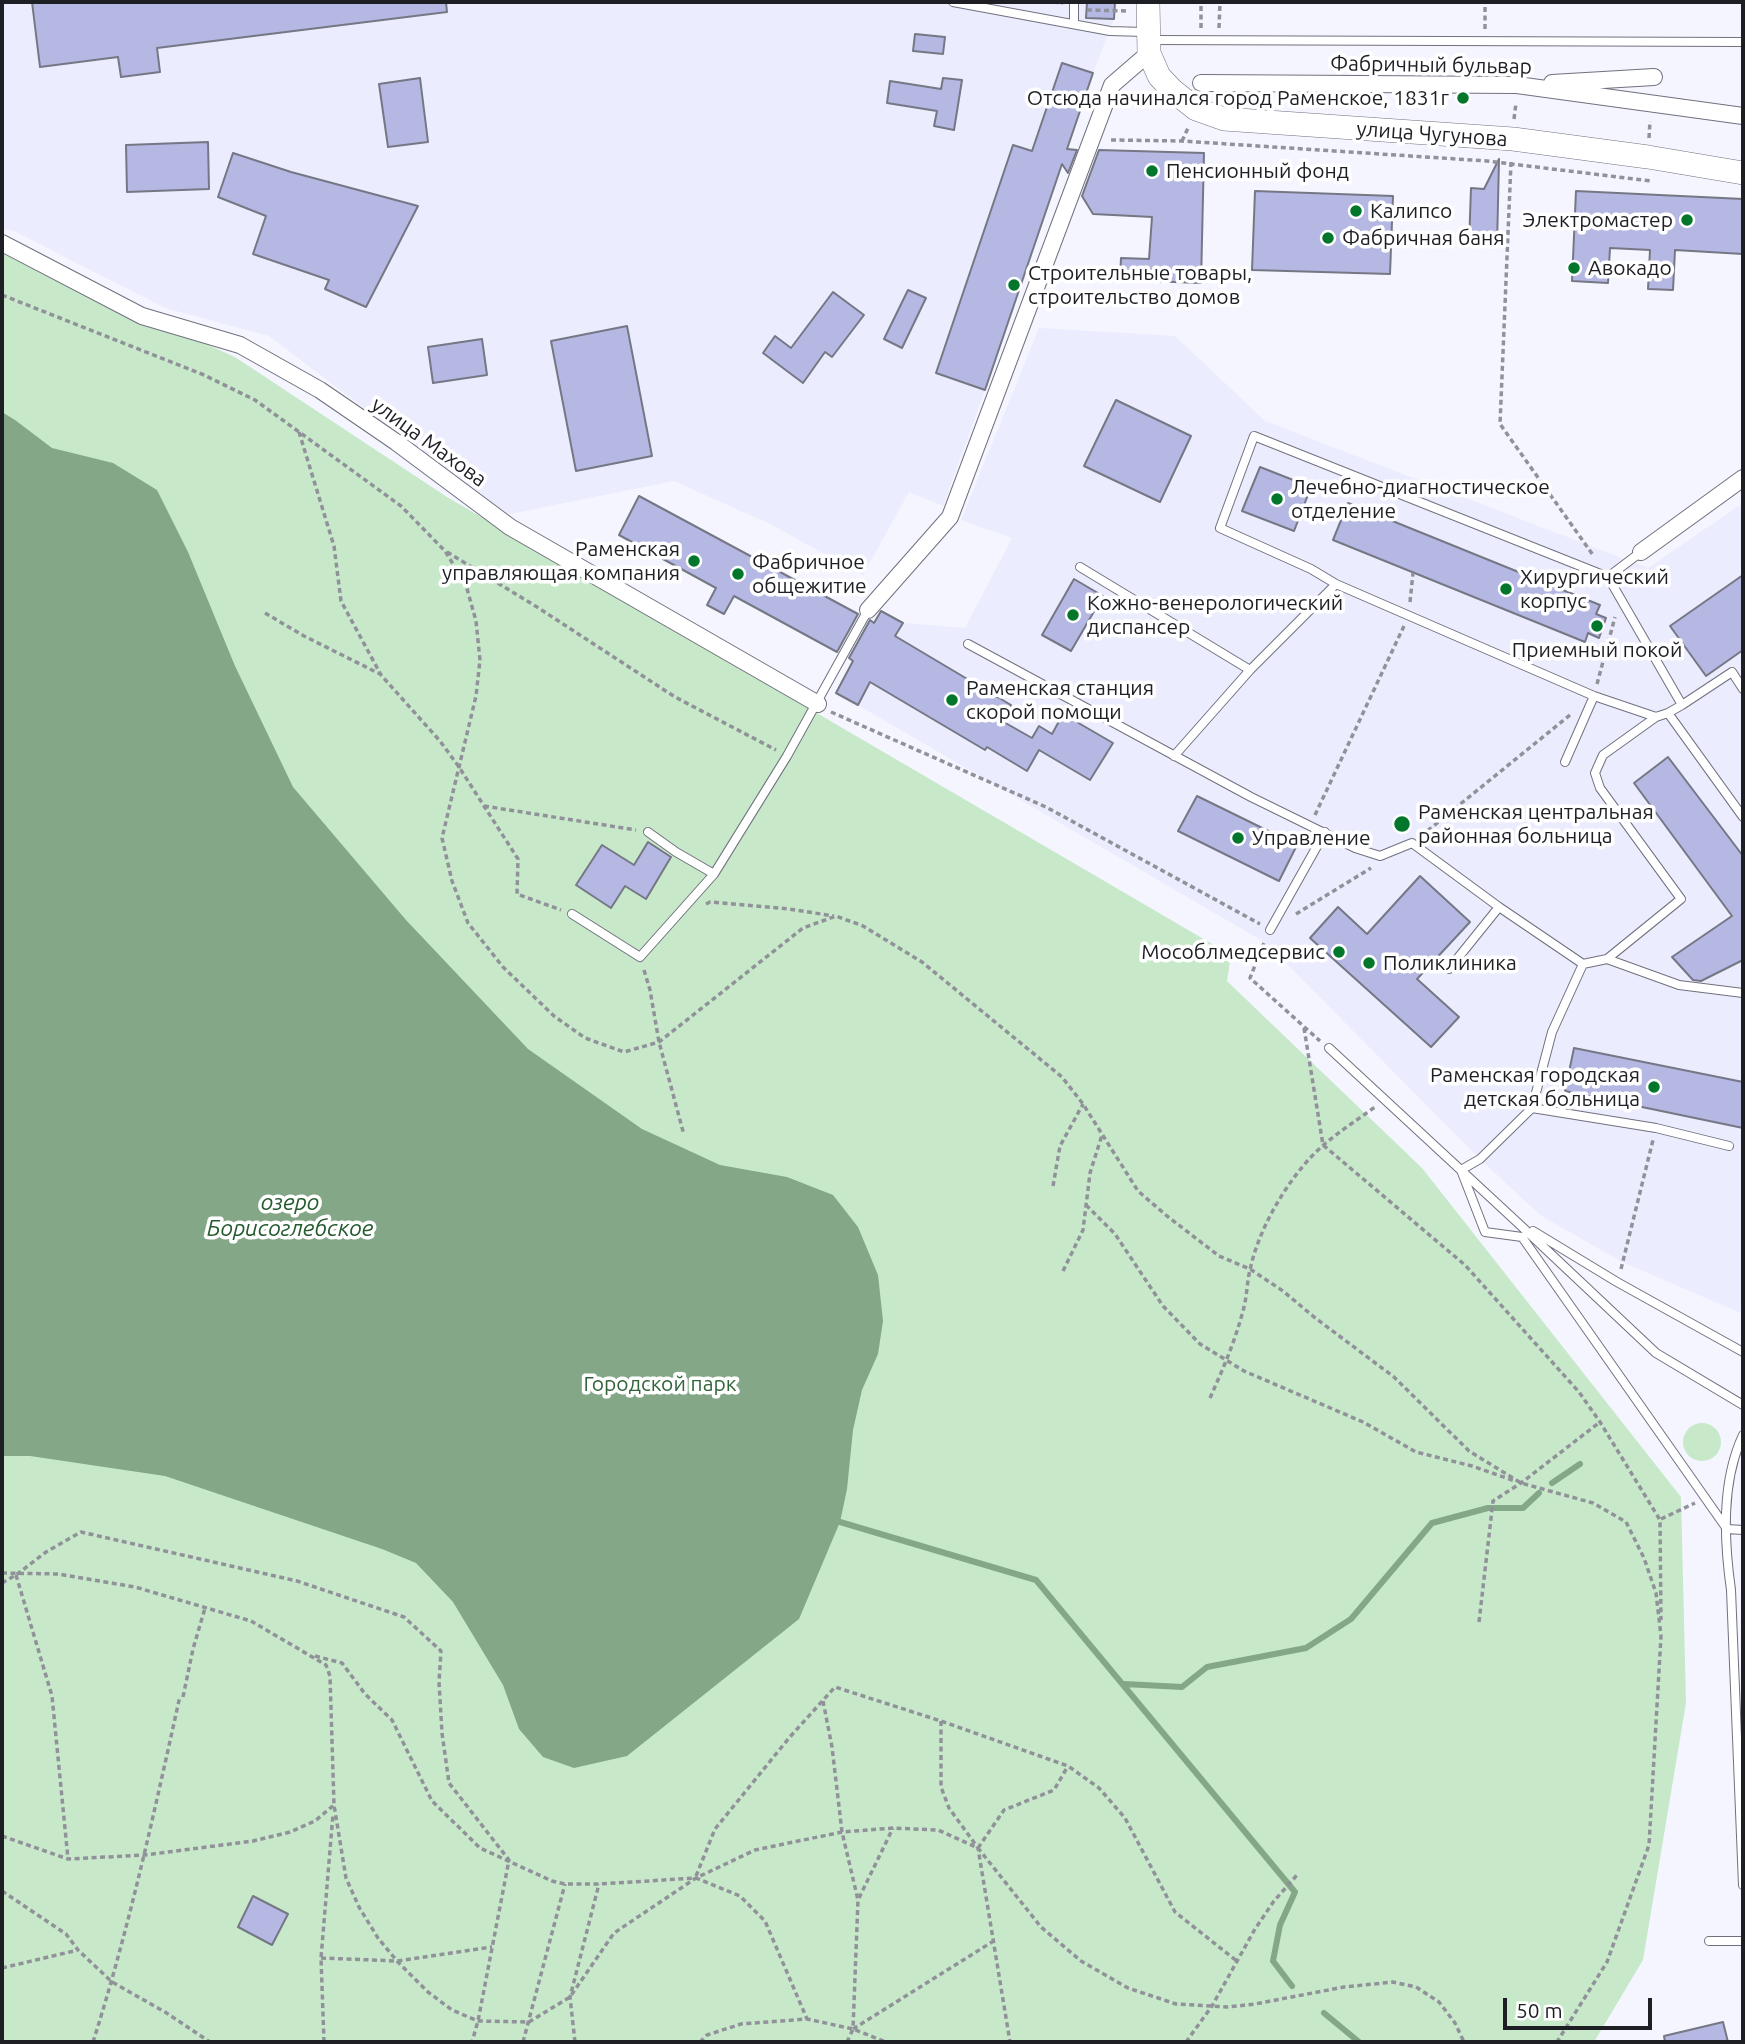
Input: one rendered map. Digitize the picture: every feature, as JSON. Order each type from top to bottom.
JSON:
[{"type":"main road","points":[[1148,2],[1148,41]]},
{"type":"main road","name":"улица Чугунова","points":[[1148,41],[1159,76],[1172,90],[1196,109],[1224,119],[1513,139],[1638,155],[1743,173]]},
{"type":"street","points":[[868,610],[950,517],[1112,85],[1148,41]]},
{"type":"street","points":[[1517,85],[1654,77]]},
{"type":"street","name":"Фабричный бульвар","points":[[1200,83],[1517,85],[1743,116]]},
{"type":"street","name":"улица Махова","points":[[2,243],[142,316],[240,345],[308,384],[396,442],[509,527],[818,704]]},
{"type":"street","points":[[1642,560],[1743,478]]},
{"type":"lane","points":[[953,2],[1110,31],[1148,41],[1743,42]]},
{"type":"lane","points":[[1074,2],[1074,24]]},
{"type":"lane","points":[[1656,717],[1594,696],[1408,616],[1220,528],[1254,436],[1608,577],[1682,705]]},
{"type":"lane","points":[[1608,577],[1642,560]]},
{"type":"lane","points":[[1080,567],[1251,670]]},
{"type":"lane","points":[[1174,756],[1251,670],[1336,584]]},
{"type":"lane","points":[[572,914],[640,957],[714,874],[788,756],[868,610]]},
{"type":"lane","points":[[968,644],[1174,756],[1355,848],[1380,856],[1412,843],[1583,964],[1607,959],[1681,899],[1600,788],[1595,773],[1603,755],[1656,717],[1682,705],[1732,672],[1743,689]]},
{"type":"lane","points":[[1565,762],[1594,696]]},
{"type":"lane","points":[[1668,713],[1743,817]]},
{"type":"lane","points":[[648,832],[714,874]]},
{"type":"lane","points":[[1270,930],[1325,832]]},
{"type":"lane","points":[[1449,969],[1499,907]]},
{"type":"lane","points":[[1607,959],[1679,985],[1743,993]]},
{"type":"lane","points":[[1461,1170],[1480,1159],[1532,1108],[1552,1032],[1583,964]]},
{"type":"lane","points":[[1329,1048],[1656,1353],[1743,1405]]},
{"type":"lane","points":[[1532,1108],[1656,1128],[1730,1146]]},
{"type":"lane","points":[[1461,1170],[1485,1232],[1522,1237],[1727,1529]]},
{"type":"lane","points":[[1518,1223],[1743,1352]]},
{"type":"lane","points":[[1743,1435],[1727,1497],[1743,1885]]},
{"type":"lane","points":[[1727,1529],[1743,1530]]},
{"type":"lane","points":[[1709,1941],[1743,1941]]},
{"type":"path","points":[[1219,40],[1220,2]]},
{"type":"path","points":[[1485,2],[1485,41]]},
{"type":"path","points":[[1091,139],[1182,141],[1511,164],[1660,182]]},
{"type":"path","points":[[1511,164],[1500,424],[1608,577]]},
{"type":"path","points":[[2,295],[204,375],[254,400],[401,506],[445,551],[466,585],[476,621],[480,660],[476,696],[442,838],[452,881],[468,923],[503,967],[554,1016],[585,1038],[624,1052],[659,1042],[803,928],[836,916]]},
{"type":"path","points":[[298,430],[334,546],[341,601],[382,675],[440,741],[518,859],[517,894],[572,914]]},
{"type":"path","points":[[445,551],[675,697],[788,756]]},
{"type":"path","points":[[1412,843],[1594,696],[1620,597],[1642,560]]},
{"type":"path","points":[[1310,826],[1408,616],[1413,573]]},
{"type":"path","points":[[265,614],[382,675]]},
{"type":"path","points":[[818,704],[1046,807],[1270,930]]},
{"type":"path","points":[[483,805],[648,832]]},
{"type":"path","points":[[1329,1048],[1250,978],[1270,930],[1376,865]]},
{"type":"path","points":[[698,908],[710,902],[836,916],[863,926],[922,962],[1062,1077],[1083,1104],[1139,1191],[1167,1216],[1219,1255],[1250,1269],[1283,1291],[1394,1377],[1469,1451],[1521,1483]]},
{"type":"path","points":[[640,957],[684,1135]]},
{"type":"path","points":[[1304,1028],[1323,1145],[1465,1265],[1579,1392],[1660,1520],[1661,1636],[1648,1845],[1607,1962],[1558,2042]]},
{"type":"path","points":[[1210,1398],[1244,1307],[1250,1269],[1262,1233],[1274,1208],[1308,1160],[1323,1145],[1385,1099]]},
{"type":"path","points":[[1052,1186],[1060,1146],[1083,1104]]},
{"type":"path","points":[[1617,1282],[1656,1128]]},
{"type":"path","points":[[1063,1271],[1083,1230],[1090,1173],[1102,1135]]},
{"type":"path","points":[[1086,1205],[1115,1234],[1163,1306],[1200,1344],[1244,1371],[1363,1422],[1416,1452],[1593,1503],[1626,1522],[1644,1558],[1656,1593],[1661,1636]]},
{"type":"path","points":[[1479,1622],[1493,1501],[1521,1483],[1600,1422]]},
{"type":"path","points":[[2,1583],[46,1552],[81,1532],[297,1581],[404,1617],[441,1651],[439,1682],[442,1733],[449,1783],[509,1860],[472,2042]]},
{"type":"path","points":[[2,1573],[58,1573],[122,1584],[251,1621],[326,1665],[330,1676],[334,1805],[321,1958],[324,2042]]},
{"type":"path","points":[[16,1575],[52,1696],[68,1859]]},
{"type":"path","points":[[93,2042],[112,1982],[145,1855],[181,1697],[205,1608]]},
{"type":"path","points":[[310,1655],[342,1663],[365,1694],[392,1720],[432,1801],[480,1848],[552,1881],[565,1884],[696,1878],[740,1896],[765,1921],[807,2019]]},
{"type":"path","points":[[696,1878],[715,1829],[789,1738],[835,1687],[1068,1766],[1099,1788],[1125,1818],[1175,1912],[1238,1962]]},
{"type":"path","points":[[823,1701],[832,1747],[842,1832],[858,1900],[853,2029],[847,2042]]},
{"type":"path","points":[[941,1721],[941,1787],[949,1808],[978,1849],[1041,1927],[1081,1961],[1128,1988],[1176,2004],[1255,2004],[1343,1987],[1393,1982],[1416,1987],[1439,2002],[1455,2023],[1464,2042]]},
{"type":"path","points":[[1010,2042],[978,1849],[1004,1810],[1054,1790],[1068,1766]]},
{"type":"path","points":[[2,1836],[68,1859],[145,1855],[253,1841],[290,1832],[315,1821],[334,1805]]},
{"type":"path","points":[[334,1805],[346,1878],[372,1928],[397,1961],[436,1998],[452,2010],[478,2021],[529,2022],[570,1997],[614,1933],[696,1878],[755,1850],[842,1832],[893,1828],[937,1830],[978,1849]]},
{"type":"path","points":[[858,1900],[893,1828]]},
{"type":"path","points":[[1186,2042],[1212,2006],[1274,1900],[1297,1875]]},
{"type":"path","points":[[523,2042],[565,1884]]},
{"type":"path","points":[[575,2042],[570,1997],[599,1884]]},
{"type":"path","points":[[2,1891],[66,1934],[78,1950],[112,1982],[210,2042]]},
{"type":"path","points":[[853,2029],[992,1942]]},
{"type":"path","points":[[321,1958],[397,1961],[492,1947]]},
{"type":"path","points":[[2,1968],[78,1950]]},
{"type":"path","points":[[700,2042],[707,2035],[741,2024],[807,2019],[853,2029],[886,2042]]},
{"type":"shaded area","points":[[2,2],[1115,2],[1114,19],[943,506],[909,492],[863,575],[770,524],[674,481],[505,515],[269,336],[165,308],[14,231],[2,229]]},
{"type":"shaded area","name":"Раменская центральная районная больница","points":[[1039,328],[1175,336],[1265,421],[1648,568],[1743,503],[1743,1314],[1622,1262],[1540,1215],[1480,1159],[1266,943],[858,705],[903,623],[965,628],[1012,538],[961,520]]},
{"type":"green space","name":"Городской парк","points":[[2,253],[235,357],[447,497],[1231,955],[1227,981],[1422,1168],[1681,1497],[1686,1703],[1643,1960],[1594,2042],[2,2042]]},
{"type":"green space","points":[[1702,1423],[1716,1428],[1721,1442],[1716,1456],[1702,1461],[1688,1456],[1683,1442],[1688,1428]]},
{"type":"water","name":"озеро Борисоглебское","points":[[2,412],[52,448],[113,463],[157,490],[188,552],[235,666],[293,787],[406,920],[528,1049],[642,1129],[720,1165],[787,1177],[833,1195],[858,1227],[878,1275],[883,1321],[878,1354],[862,1390],[853,1430],[847,1489],[840,1522],[799,1619],[627,1756],[574,1768],[543,1757],[519,1729],[503,1685],[453,1602],[416,1563],[165,1476],[30,1456],[2,1456]]},
{"type":"building","points":[[32,2],[446,2],[447,12],[157,48],[160,72],[121,77],[118,57],[40,67]]},
{"type":"building","points":[[1087,2],[1115,2],[1114,19],[1086,18]]},
{"type":"building","points":[[915,34],[945,37],[943,54],[913,51]]},
{"type":"building","points":[[1062,63],[1093,73],[1067,149],[1077,150],[1068,173],[1062,164],[985,390],[936,373],[1013,145],[1032,151]]},
{"type":"building","points":[[420,78],[428,142],[388,147],[379,84]]},
{"type":"building","points":[[943,78],[962,80],[954,130],[934,126],[937,111],[887,103],[890,81],[941,89]]},
{"type":"building","points":[[208,142],[209,189],[127,192],[126,145]]},
{"type":"building","points":[[1099,150],[1204,153],[1201,283],[1120,280],[1121,258],[1149,259],[1152,217],[1093,214],[1082,196]]},
{"type":"building","points":[[233,153],[291,172],[418,206],[366,307],[325,289],[329,280],[253,254],[266,216],[218,197]]},
{"type":"building","points":[[1499,159],[1497,246],[1469,245],[1471,188],[1484,189]]},
{"type":"building","points":[[1255,191],[1393,196],[1390,274],[1252,270]]},
{"type":"building","points":[[1576,191],[1743,199],[1743,254],[1675,250],[1673,290],[1648,289],[1650,250],[1610,248],[1608,283],[1572,281]]},
{"type":"building","points":[[908,290],[926,298],[902,348],[884,339]]},
{"type":"building","points":[[833,292],[864,315],[832,357],[825,352],[803,383],[763,353],[775,336],[791,348]]},
{"type":"building","points":[[627,326],[652,456],[576,471],[551,341]]},
{"type":"building","points":[[482,339],[487,375],[433,383],[428,347]]},
{"type":"building","points":[[1116,400],[1191,436],[1160,502],[1084,466]]},
{"type":"building","name":"Лечебно-диагностическое отделение","points":[[1260,467],[1311,487],[1294,531],[1242,511]]},
{"type":"building","points":[[639,496],[858,614],[837,652],[734,596],[724,614],[707,605],[716,588],[619,535]]},
{"type":"building","name":"Хирургический корпус","points":[[1348,503],[1600,605],[1596,614],[1606,618],[1599,638],[1588,633],[1585,642],[1333,540]]},
{"type":"building","points":[[1743,575],[1743,650],[1706,676],[1670,626]]},
{"type":"building","name":"Кожно-венерологический диспансер","points":[[1074,579],[1103,596],[1071,651],[1042,635]]},
{"type":"building","points":[[881,611],[903,623],[895,636],[1011,705],[1002,721],[1032,738],[1039,726],[1052,734],[1063,714],[1113,743],[1090,780],[1039,750],[1027,771],[987,747],[985,750],[870,682],[858,705],[836,693],[853,661],[849,658],[870,620],[874,623]]},
{"type":"building","points":[[1668,757],[1743,856],[1743,960],[1701,981],[1693,980],[1672,957],[1732,916],[1634,783]]},
{"type":"building","name":"Управление","points":[[1197,796],[1297,845],[1279,881],[1178,831]]},
{"type":"building","points":[[648,842],[671,857],[646,899],[625,886],[611,908],[576,885],[602,845],[634,865]]},
{"type":"building","name":"Поликлиника","points":[[1420,876],[1470,922],[1417,979],[1459,1017],[1431,1047],[1310,938],[1338,907],[1367,934]]},
{"type":"building","name":"Раменская городская детская больница","points":[[1574,1048],[1743,1082],[1743,1128],[1565,1091]]},
{"type":"building","points":[[253,1896],[288,1914],[272,1945],[238,1927]]},
{"type":"building","points":[[1723,2022],[1728,2042],[1665,2042],[1664,2036]]},
{"type":"waterway","points":[[1552,1483],[1580,1464]]},
{"type":"waterway","points":[[1124,1684],[1182,1687],[1207,1667],[1306,1648],[1351,1619],[1432,1523],[1488,1508],[1523,1508],[1539,1493]]},
{"type":"waterway","points":[[840,1522],[1036,1580],[1295,1892],[1280,1925],[1273,1961],[1292,1986]]},
{"type":"waterway","points":[[1324,2013],[1359,2042]]},
{"type":"place","name":"Отсюда начинался город Раменское, 1831г","points":[[1463,98]]},
{"type":"place","name":"Пенсионный фонд","points":[[1152,171]]},
{"type":"place","name":"Калипсо","points":[[1356,211]]},
{"type":"place","name":"Электромастер","points":[[1687,220]]},
{"type":"place","name":"Фабричная баня","points":[[1328,238]]},
{"type":"place","name":"Авокадо","points":[[1574,268]]},
{"type":"place","name":"Строительные товары, строительство домов","points":[[1014,285]]},
{"type":"place","name":"Лечебно-диагностическое отделение","points":[[1277,499]]},
{"type":"place","name":"Раменская управляющая компания","points":[[694,561]]},
{"type":"place","name":"Фабричное общежитие","points":[[738,574]]},
{"type":"place","name":"Хирургический корпус","points":[[1506,589]]},
{"type":"place","name":"Кожно-венерологический диспансер","points":[[1073,615]]},
{"type":"place","name":"Приемный покой","points":[[1597,626]]},
{"type":"place","name":"Раменская станция скорой помощи","points":[[952,700]]},
{"type":"place","name":"Раменская центральная районная больница","points":[[1402,824]]},
{"type":"place","name":"Управление","points":[[1238,838]]},
{"type":"place","name":"Мособлмедсервис","points":[[1339,952]]},
{"type":"place","name":"Поликлиника","points":[[1369,963]]},
{"type":"place","name":"Раменская городская детская больница","points":[[1654,1087]]}]
